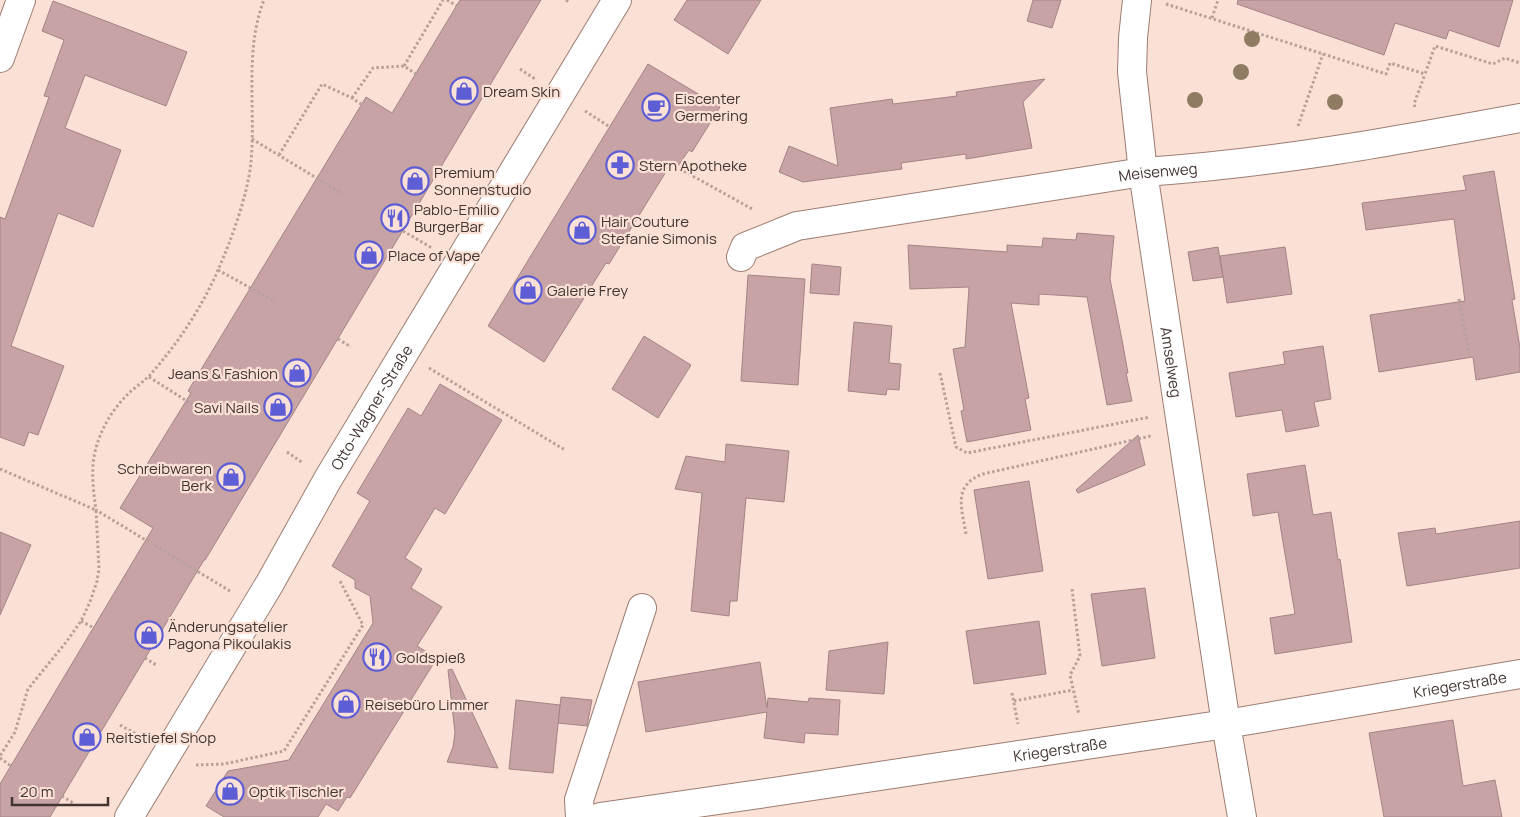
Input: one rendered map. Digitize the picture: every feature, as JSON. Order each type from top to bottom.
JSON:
[{"type":"street","points":[[0,58],[21,0]]},
{"type":"street","name":"Otto-Wagner-Straße","points":[[129,817],[255,608],[332,470],[616,0]]},
{"type":"street","name":"Amselweg","points":[[1148,1],[1133,38],[1132,72],[1143,172],[1226,724],[1242,817]]},
{"type":"street","name":"Meisenweg","points":[[741,257],[745,247],[796,226],[1143,172],[1185,169],[1385,143],[1520,118]]},
{"type":"street","points":[[580,817],[579,800],[642,608]]},
{"type":"street","name":"Kriegerstraße","points":[[600,817],[1226,724],[1520,674]]},
{"type":"path","points":[[11,766],[0,757],[15,732],[28,689],[81,621],[97,581],[99,569],[93,465],[101,434],[108,419],[118,405],[149,377],[195,316],[218,270],[233,231],[247,185],[251,162],[253,54],[258,14],[264,0]]},
{"type":"path","points":[[404,66],[445,0],[457,6]]},
{"type":"path","points":[[1212,18],[1218,0]]},
{"type":"path","points":[[1148,1],[1212,18],[1386,74],[1390,63],[1425,74],[1435,46],[1493,64],[1505,58],[1520,63]]},
{"type":"path","points":[[1302,154],[1298,124],[1323,54]]},
{"type":"path","points":[[352,98],[373,68],[404,66],[416,74]]},
{"type":"path","points":[[280,155],[322,84],[361,104]]},
{"type":"path","points":[[252,139],[343,194]]},
{"type":"path","points":[[671,164],[770,218],[796,226]]},
{"type":"path","points":[[218,270],[276,302]]},
{"type":"path","points":[[1460,300],[1469,355]]},
{"type":"path","points":[[338,339],[351,347]]},
{"type":"path","points":[[427,367],[565,450]]},
{"type":"path","points":[[940,373],[956,447],[967,453],[1181,420]]},
{"type":"path","points":[[149,377],[209,415]]},
{"type":"path","points":[[966,534],[960,499],[965,486],[972,478],[1181,420]]},
{"type":"path","points":[[0,469],[96,510],[208,577],[255,608]]},
{"type":"path","points":[[224,764],[284,751],[363,625],[340,581]]},
{"type":"path","points":[[1072,589],[1080,656],[1070,675],[1085,745]]},
{"type":"path","points":[[81,621],[94,628]]},
{"type":"path","points":[[145,658],[156,665]]},
{"type":"path","points":[[1014,701],[1073,690]]},
{"type":"path","points":[[62,796],[73,803]]},
{"type":"building","points":[[460,0],[541,0],[50,817],[0,817],[0,784],[153,528],[120,508],[191,393],[188,391],[366,97],[392,113]]},
{"type":"building","points":[[687,0],[761,0],[728,54],[674,20]]},
{"type":"building","points":[[1033,0],[1061,0],[1052,28],[1027,21]]},
{"type":"building","points":[[1238,0],[1513,0],[1499,47],[1449,30],[1446,39],[1395,23],[1384,55],[1237,4]]},
{"type":"building","points":[[53,1],[187,52],[166,106],[85,75],[65,128],[121,150],[93,227],[58,213],[11,346],[64,366],[38,435],[29,432],[24,446],[0,437],[0,217],[5,219],[49,97],[44,96],[64,40],[42,31]]},
{"type":"building","points":[[648,64],[720,107],[692,152],[689,150],[678,166],[672,162],[609,264],[606,263],[544,362],[488,326]]},
{"type":"building","points":[[1045,79],[1023,102],[1032,148],[966,159],[966,154],[901,163],[902,169],[803,182],[779,172],[789,146],[838,166],[830,108],[892,99],[893,104],[957,96],[956,92]]},
{"type":"building","points":[[1494,171],[1515,299],[1512,300],[1520,348],[1520,372],[1476,380],[1473,357],[1379,372],[1370,315],[1465,301],[1454,219],[1366,230],[1362,203],[1466,190],[1463,176]]},
{"type":"building","points":[[1077,233],[1114,236],[1110,279],[1132,401],[1107,405],[1087,297],[1039,294],[1039,305],[1011,303],[1029,398],[1025,399],[1031,430],[967,442],[961,411],[964,410],[953,349],[965,347],[969,287],[910,289],[908,245],[1007,252],[1007,245],[1042,247],[1043,238],[1076,240]]},
{"type":"building","points":[[1218,247],[1223,277],[1193,281],[1188,252]]},
{"type":"building","points":[[1285,247],[1292,294],[1227,303],[1220,256]]},
{"type":"building","points":[[812,264],[841,267],[839,295],[810,293]]},
{"type":"building","points":[[748,275],[805,279],[798,385],[741,381]]},
{"type":"building","points":[[854,322],[892,326],[889,363],[901,364],[899,390],[887,389],[886,395],[848,391]]},
{"type":"building","points":[[644,336],[691,365],[658,418],[612,389]]},
{"type":"building","points":[[1323,346],[1331,399],[1314,402],[1319,426],[1286,432],[1282,410],[1236,417],[1229,373],[1285,364],[1283,352]]},
{"type":"building","points":[[440,384],[502,420],[445,514],[435,508],[405,558],[422,569],[411,588],[442,607],[417,646],[437,658],[350,798],[347,797],[338,811],[326,804],[318,817],[224,817],[206,806],[228,771],[289,760],[373,623],[370,596],[355,588],[355,580],[332,566],[370,501],[357,493],[408,408],[421,416]]},
{"type":"building","points":[[1138,435],[1145,465],[1078,493],[1076,490]]},
{"type":"building","points":[[726,444],[789,451],[784,502],[746,498],[737,601],[730,601],[729,616],[691,611],[702,493],[675,489],[686,456],[725,462]]},
{"type":"building","points":[[1305,465],[1313,515],[1331,512],[1352,642],[1275,654],[1270,618],[1295,614],[1278,512],[1253,516],[1247,474]]},
{"type":"building","points":[[1029,481],[1043,571],[988,579],[974,490]]},
{"type":"building","points":[[1520,521],[1520,568],[1407,586],[1398,533],[1435,528],[1436,534]]},
{"type":"building","points":[[0,532],[31,545],[0,615]]},
{"type":"building","points":[[1145,588],[1155,658],[1102,666],[1091,594]]},
{"type":"building","points":[[1039,621],[1046,674],[974,684],[966,631]]},
{"type":"building","points":[[888,642],[884,694],[826,690],[829,651]]},
{"type":"building","points":[[760,662],[767,708],[768,698],[808,702],[809,698],[840,700],[838,735],[805,733],[804,743],[764,738],[767,712],[646,732],[638,682]]},
{"type":"building","points":[[452,669],[498,768],[447,762],[453,747],[455,733],[448,670]]},
{"type":"building","points":[[561,697],[592,700],[587,726],[558,723]]},
{"type":"building","points":[[516,700],[560,705],[553,773],[509,769]]},
{"type":"building","points":[[1453,720],[1463,786],[1495,780],[1502,817],[1384,817],[1369,733]]},
{"type":"place","name":"Dream Skin","points":[[464,91]]},
{"type":"place","name":"Eiscenter Germering","points":[[656,107]]},
{"type":"place","name":"Stern Apotheke","points":[[620,165]]},
{"type":"place","name":"Premium Sonnenstudio","points":[[415,181]]},
{"type":"place","name":"Pablo-Emilio BurgerBar","points":[[395,218]]},
{"type":"place","name":"Hair Couture Stefanie Simonis","points":[[582,230]]},
{"type":"place","name":"Place of Vape","points":[[369,255]]},
{"type":"place","name":"Galerie Frey","points":[[528,290]]},
{"type":"place","name":"Jeans & Fashion","points":[[297,373]]},
{"type":"place","name":"Savi Nails","points":[[278,407]]},
{"type":"place","name":"Schreibwaren Berk","points":[[231,477]]},
{"type":"place","name":"Änderungsatelier Pagona Pikoulakis","points":[[149,635]]},
{"type":"place","name":"Goldspieß","points":[[377,657]]},
{"type":"place","name":"Reisebüro Limmer","points":[[346,704]]},
{"type":"place","name":"Reitstiefel Shop","points":[[87,737]]},
{"type":"place","name":"Optik Tischler","points":[[230,791]]}]
